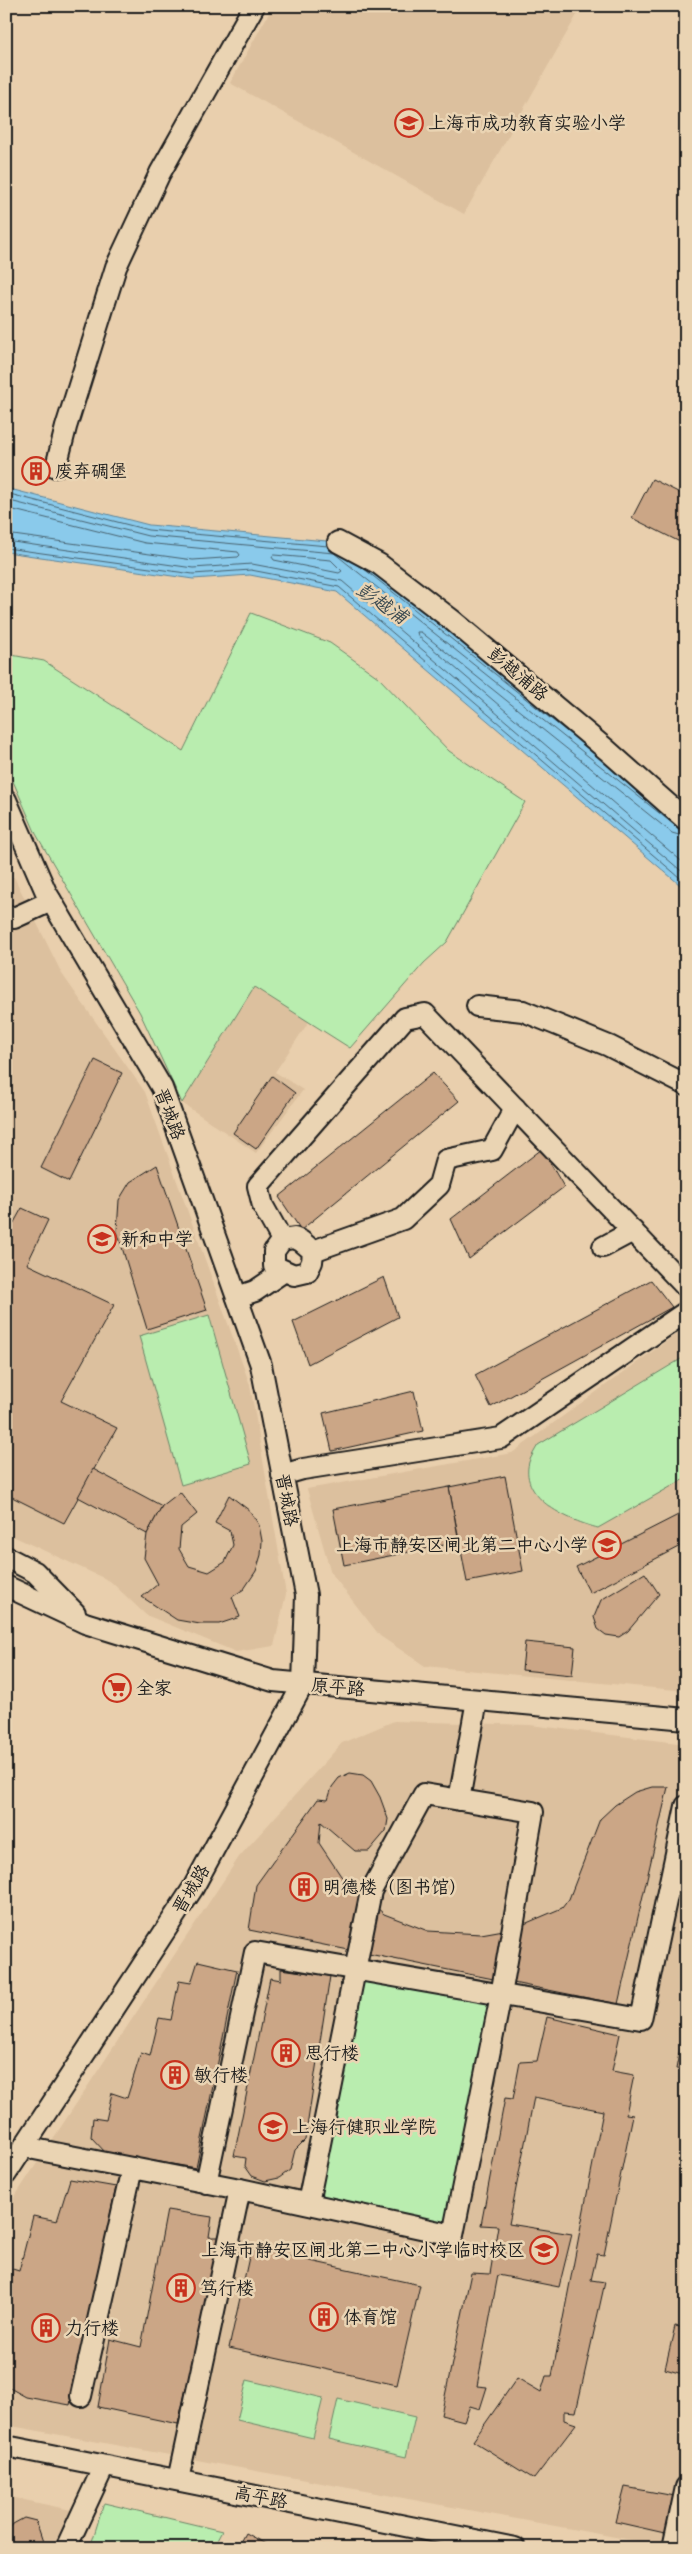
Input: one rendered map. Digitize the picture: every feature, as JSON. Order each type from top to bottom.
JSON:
[{"type":"street","points":[[56,466],[66,427],[116,267],[160,174],[254,6]]},
{"type":"street","name":"彭越浦路","points":[[338,542],[379,564],[452,620],[608,750],[686,820]]},
{"type":"street","name":"晋城路","points":[[6,800],[51,901],[162,1088],[261,1365],[306,1595],[303,1684],[193,1888],[6,2174]]},
{"type":"street","points":[[6,915],[14,918],[51,901]]},
{"type":"street","points":[[477,1006],[523,1011],[608,1046],[686,1085]]},
{"type":"street","points":[[282,1240],[263,1206],[258,1186],[405,1018],[426,1014],[686,1286]]},
{"type":"street","points":[[313,1251],[404,1219],[439,1185],[446,1160],[492,1150],[515,1108]]},
{"type":"street","points":[[603,1247],[633,1231]]},
{"type":"street","points":[[294,1238],[302,1241],[313,1251],[312,1262],[307,1272],[294,1275],[283,1272],[274,1266],[274,1251],[282,1240],[294,1238]]},
{"type":"street","points":[[237,1297],[255,1291],[283,1272]]},
{"type":"street","points":[[282,1475],[436,1440],[501,1438],[686,1312]]},
{"type":"street","points":[[6,1558],[35,1572],[85,1624]]},
{"type":"street","name":"原平路","points":[[6,1586],[85,1624],[273,1681],[686,1719]]},
{"type":"street","points":[[459,1800],[477,1700]]},
{"type":"street","points":[[24,2147],[240,2189],[454,2235],[501,1995],[533,1812],[424,1794],[371,1891],[308,2203]]},
{"type":"street","points":[[206,2183],[255,1952],[641,2019],[686,1806]]},
{"type":"street","points":[[80,2396],[132,2168]]},
{"type":"street","points":[[178,2480],[240,2189]]},
{"type":"street","name":"高平路","points":[[6,2446],[515,2548]]},
{"type":"street","points":[[66,2548],[104,2466]]},
{"type":"street","points":[[673,2548],[686,2487]]},
{"type":"shaded area","name":"上海市成功教育实验小学","points":[[273,6],[582,6],[464,214],[230,83]]},
{"type":"shaded area","name":"新和中学","points":[[6,876],[14,877],[62,974],[145,1092],[250,1385],[286,1594],[274,1646],[236,1652],[146,1615],[110,1581],[6,1533]]},
{"type":"shaded area","points":[[254,986],[310,1020],[275,1072],[303,1090],[256,1153],[182,1103]]},
{"type":"shaded area","points":[[686,1327],[686,1691],[425,1666],[380,1636],[331,1573],[307,1489],[512,1453]]},
{"type":"shaded area","name":"上海行健职业学院","points":[[394,1721],[530,1725],[686,1744],[686,2548],[675,2548],[6,2425],[6,2210],[239,1857],[342,1743]]},
{"type":"shaded area","points":[[6,2496],[94,2515],[80,2548],[6,2548]]},
{"type":"green space","points":[[251,613],[330,643],[378,677],[449,751],[525,802],[447,942],[424,963],[350,1048],[254,987],[182,1103],[140,1013],[36,834],[6,765],[6,654],[44,661],[183,751]]},
{"type":"green space","points":[[209,1315],[251,1464],[181,1485],[139,1336]]},
{"type":"green space","points":[[686,1356],[686,1478],[598,1528],[562,1514],[539,1498],[532,1487],[528,1475],[529,1462],[538,1445]]},
{"type":"green space","points":[[363,1982],[493,2001],[446,2226],[317,2195]]},
{"type":"green space","points":[[247,2380],[323,2398],[313,2438],[237,2420]]},
{"type":"green space","points":[[338,2399],[415,2417],[406,2457],[329,2439]]},
{"type":"green space","points":[[104,2503],[222,2531],[213,2548],[90,2548]]},
{"type":"water","name":"彭越浦","points":[[6,488],[149,525],[338,542],[686,820],[686,890],[337,592],[250,575],[193,579],[6,552]]},
{"type":"building","name":"废弃碉堡","points":[[33,463],[39,463],[44,468],[42,477],[33,479],[28,474],[28,468]]},
{"type":"building","points":[[652,479],[686,496],[686,545],[632,518]]},
{"type":"building","points":[[95,1060],[122,1073],[69,1182],[41,1168]]},
{"type":"building","points":[[433,1073],[459,1101],[301,1230],[279,1197]]},
{"type":"building","points":[[272,1076],[295,1093],[256,1149],[233,1133]]},
{"type":"building","points":[[542,1149],[564,1187],[469,1259],[451,1219]]},
{"type":"building","points":[[157,1165],[207,1310],[147,1329],[117,1231],[119,1200],[130,1182]]},
{"type":"building","points":[[22,1208],[48,1220],[27,1264],[114,1305],[61,1401],[117,1428],[64,1523],[6,1494],[6,1237]]},
{"type":"building","points":[[384,1277],[398,1317],[308,1364],[293,1322]]},
{"type":"building","points":[[651,1280],[672,1307],[491,1407],[475,1375]]},
{"type":"building","points":[[414,1391],[423,1431],[332,1451],[323,1413]]},
{"type":"building","points":[[93,1469],[162,1506],[147,1534],[78,1497]]},
{"type":"building","points":[[505,1476],[523,1571],[467,1582],[449,1487]]},
{"type":"building","points":[[449,1487],[459,1542],[344,1565],[333,1509]]},
{"type":"building","points":[[180,1492],[197,1514],[181,1527],[179,1549],[189,1566],[209,1572],[225,1562],[233,1545],[230,1531],[215,1523],[229,1495],[250,1511],[259,1525],[262,1541],[261,1555],[256,1571],[244,1589],[232,1597],[240,1617],[219,1624],[200,1624],[177,1620],[142,1597],[158,1584],[144,1558],[147,1534],[162,1506]]},
{"type":"building","points":[[686,1511],[686,1543],[590,1593],[576,1567]]},
{"type":"building","points":[[645,1573],[659,1594],[628,1631],[619,1637],[606,1635],[598,1629],[594,1617],[601,1600]]},
{"type":"building","points":[[525,1642],[575,1647],[572,1675],[522,1670]]},
{"type":"building","name":"明德楼（图书馆）","points":[[350,1773],[363,1775],[371,1781],[380,1797],[388,1819],[386,1831],[369,1851],[355,1851],[321,1822],[319,1843],[341,1876],[384,1914],[428,1931],[481,1934],[515,1928],[562,1908],[569,1899],[600,1819],[615,1805],[635,1792],[652,1787],[668,1787],[618,2004],[249,1930],[256,1885],[318,1799],[328,1800],[332,1787],[339,1778]]},
{"type":"building","name":"敏行楼","points":[[198,1961],[237,1970],[196,2168],[106,2153],[91,2137],[93,2118],[106,2120],[112,2093],[127,2098],[141,2053],[150,2056],[159,2018],[171,2020],[179,1981],[191,1983]]},
{"type":"building","name":"思行楼","points":[[281,1969],[330,1976],[305,2140],[295,2150],[290,2170],[279,2178],[265,2181],[252,2176],[245,2166],[246,2158],[234,2156],[270,1978],[281,1980]]},
{"type":"building","points":[[547,2017],[620,2034],[612,2071],[634,2075],[626,2114],[633,2115],[604,2255],[597,2254],[591,2280],[605,2282],[576,2412],[564,2411],[564,2420],[576,2424],[534,2479],[473,2441],[517,2378],[541,2392],[546,2376],[552,2376],[603,2111],[534,2097],[509,2224],[572,2234],[559,2287],[498,2275],[477,2386],[487,2387],[480,2409],[470,2406],[464,2421],[441,2415],[471,2273],[490,2274],[498,2226],[481,2225],[505,2098],[513,2099],[520,2062],[537,2061]]},
{"type":"building","points":[[686,2017],[686,2070],[676,2069]]},
{"type":"building","name":"力行楼","points":[[70,2179],[116,2187],[70,2405],[26,2397],[6,2386],[6,2267],[19,2271],[33,2216],[57,2221]]},
{"type":"building","name":"笃行楼","points":[[167,2210],[212,2217],[209,2237],[221,2237],[178,2424],[98,2407],[110,2339],[141,2347]]},
{"type":"building","name":"体育馆","points":[[251,2248],[420,2285],[397,2385],[229,2348]]},
{"type":"building","points":[[675,2326],[686,2328],[686,2375],[665,2369]]},
{"type":"building","points":[[625,2487],[675,2496],[669,2534],[616,2522]]},
{"type":"building","points":[[24,2518],[36,2521],[45,2548],[6,2548],[6,2533],[13,2524]]},
{"type":"building","points":[[245,2533],[273,2548],[237,2548]]},
{"type":"place","name":"上海市成功教育实验小学","points":[[409,123]]},
{"type":"place","name":"废弃碉堡","points":[[36,471]]},
{"type":"place","name":"新和中学","points":[[102,1239]]},
{"type":"place","name":"上海市静安区闸北第二中心小学","points":[[607,1545]]},
{"type":"place","name":"全家","points":[[117,1688]]},
{"type":"place","name":"明德楼（图书馆）","points":[[304,1887]]},
{"type":"place","name":"思行楼","points":[[286,2053]]},
{"type":"place","name":"敏行楼","points":[[175,2075]]},
{"type":"place","name":"上海行健职业学院","points":[[273,2127]]},
{"type":"place","name":"上海市静安区闸北第二中心小学临时校区","points":[[544,2250]]},
{"type":"place","name":"笃行楼","points":[[181,2288]]},
{"type":"place","name":"体育馆","points":[[324,2317]]},
{"type":"place","name":"力行楼","points":[[46,2328]]}]
